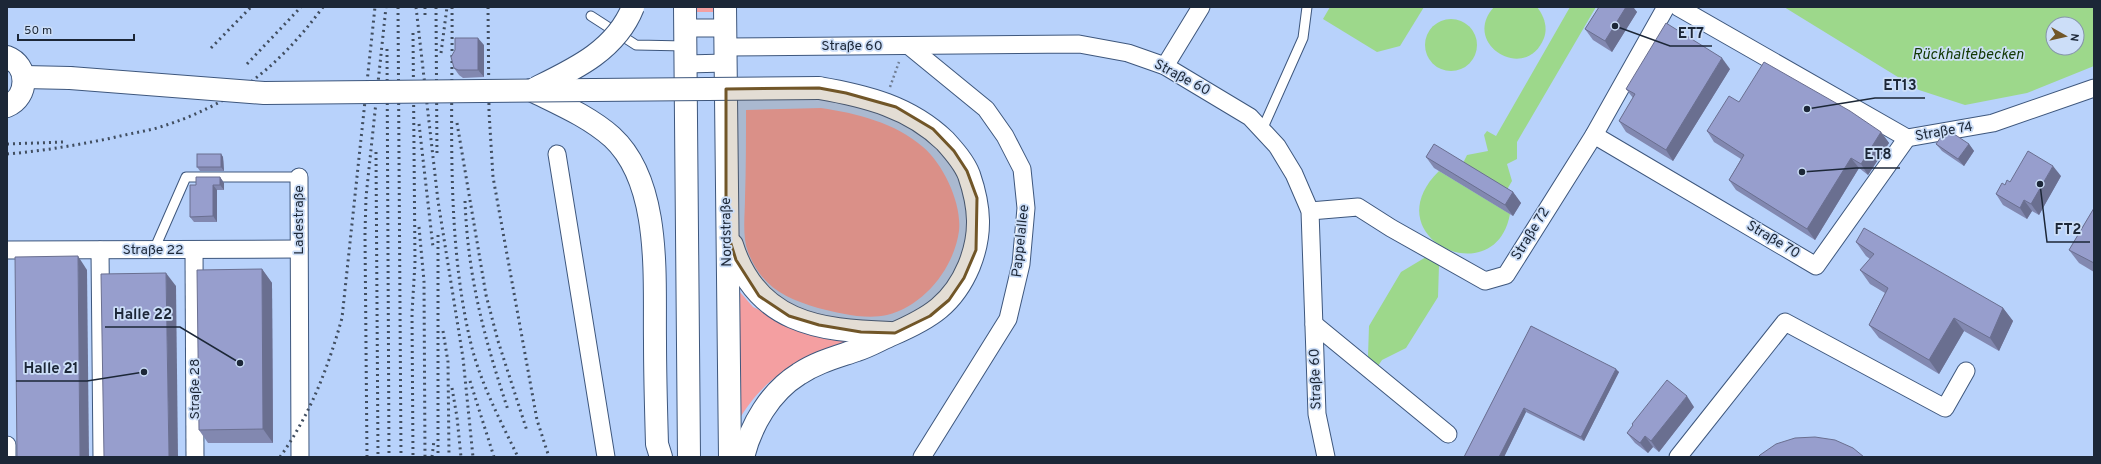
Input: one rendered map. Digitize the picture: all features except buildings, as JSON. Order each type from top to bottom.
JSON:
[{"type":"street","points":[[531,90],[584,63],[609,44],[630,14],[633,7]]},
{"type":"street","points":[[1165,66],[1201,7]]},
{"type":"street","name":"Straße 72","points":[[1310,211],[1358,207],[1391,228],[1485,281],[1506,275],[1594,135],[1666,7]]},
{"type":"street","name":"Straße 74","points":[[1678,7],[1907,138],[1993,123],[2094,88]]},
{"type":"street","points":[[686,36],[725,36]]},
{"type":"street","points":[[686,36],[725,36]]},
{"type":"street","points":[[686,36],[690,457]]},
{"type":"street","name":"Straße 60","points":[[725,36],[906,46],[1079,44],[1128,53],[1165,66],[1250,117],[1277,146],[1294,174],[1310,211],[1317,414],[1326,457]]},
{"type":"street","name":"Nordstraße","points":[[725,36],[726,228],[730,457]]},
{"type":"street","name":"Pappelallee","points":[[906,46],[986,109],[990,114],[1005,136],[1022,169],[1026,208],[1021,264],[1008,319],[922,457]]},
{"type":"street","points":[[7,56],[17,63],[24,77],[22,92],[17,99],[7,106]]},
{"type":"street","points":[[24,77],[70,78],[264,92],[819,88],[886,103],[914,116],[933,129],[954,151],[967,171],[977,198],[979,224],[976,250],[964,278],[949,300],[930,316],[858,350],[830,358],[798,374],[768,402],[749,435],[743,457]]},
{"type":"street","points":[[531,90],[590,120],[613,138],[630,160],[645,192],[653,228],[657,444],[661,457]]},
{"type":"street","name":"Straße 70","points":[[1594,135],[1816,266],[1907,138]]},
{"type":"street","points":[[557,154],[606,457]]},
{"type":"street","name":"Ladestraße","points":[[299,177],[300,457]]},
{"type":"street","points":[[726,228],[736,260],[746,280],[759,296],[774,308],[790,316],[819,325],[861,332],[895,333]]},
{"type":"street","name":"Straße 22","points":[[7,250],[299,249]]},
{"type":"street","points":[[100,250],[102,457]]},
{"type":"street","name":"Straße 28","points":[[194,250],[195,457]]},
{"type":"street","points":[[1678,457],[1785,322],[1945,408],[1966,371]]},
{"type":"street","points":[[1314,324],[1448,434]]},
{"type":"street","points":[[7,445],[7,457]]},
{"type":"lane","points":[[1262,130],[1304,38],[1307,7]]},
{"type":"lane","points":[[591,16],[636,46],[686,36]]},
{"type":"lane","name":"Ladestraße","points":[[154,250],[186,177],[299,177]]},
{"type":"path","points":[[886,103],[906,46]]},
{"type":"highlighted area","points":[[819,88],[846,93],[896,107],[933,129],[954,151],[967,171],[977,198],[976,250],[964,278],[949,300],[930,316],[895,333],[861,332],[819,325],[789,316],[759,296],[736,260],[726,228],[726,89]]},
{"type":"shaded area","points":[[7,7],[2094,7],[2094,457],[7,457]]},
{"type":"shaded area","points":[[696,7],[717,7],[717,12],[696,12]]},
{"type":"shaded area","points":[[821,108],[875,120],[901,131],[923,147],[938,164],[944,174],[958,209],[959,231],[956,245],[944,271],[935,284],[925,294],[901,310],[887,315],[870,317],[843,314],[818,308],[795,300],[785,295],[767,282],[754,264],[746,246],[744,225],[746,110]]},
{"type":"shaded area","points":[[739,291],[753,307],[788,324],[858,340],[821,353],[788,368],[761,390],[737,423]]},
{"type":"water","points":[[1330,7],[1424,7],[1400,46],[1377,52],[1323,19]]},
{"type":"water","points":[[1494,7],[1537,7],[1542,14],[1546,30],[1544,38],[1535,51],[1524,58],[1511,58],[1500,54],[1490,45],[1485,34],[1486,21]]},
{"type":"water","points":[[1570,7],[1596,7],[1517,142],[1517,159],[1507,164],[1512,181],[1505,193],[1461,167],[1467,155],[1488,151],[1484,135],[1487,131],[1496,136]]},
{"type":"water","name":"Rückhaltebecken","points":[[1784,7],[2094,7],[2094,66],[2027,93],[1965,105],[1919,90]]},
{"type":"water","points":[[1446,19],[1456,19],[1470,26],[1477,40],[1477,50],[1470,64],[1456,71],[1446,71],[1436,67],[1429,60],[1425,50],[1425,40],[1429,30],[1436,23]]},
{"type":"water","points":[[1439,171],[1510,214],[1500,238],[1483,251],[1463,253],[1444,248],[1428,235],[1420,217],[1422,195]]},
{"type":"water","points":[[1426,257],[1439,265],[1438,297],[1406,348],[1382,360],[1376,369],[1364,360],[1368,356],[1369,326],[1401,272]]},
{"type":"railway","points":[[211,48],[251,7]]},
{"type":"railway","points":[[247,64],[301,7]]},
{"type":"railway","points":[[7,154],[73,145],[157,128],[183,119],[207,108],[230,96],[270,66],[306,29],[323,7]]},
{"type":"railway","points":[[280,457],[291,441],[309,408],[331,355],[342,318],[375,7]]},
{"type":"railway","points":[[367,457],[366,197],[386,7]]},
{"type":"railway","points":[[398,7],[401,457]]},
{"type":"railway","points":[[416,7],[438,201],[463,358],[473,457]]},
{"type":"railway","points":[[425,7],[425,18]]},
{"type":"railway","points":[[436,7],[437,157]]},
{"type":"railway","points":[[441,53],[447,7]]},
{"type":"railway","points":[[452,7],[452,179],[454,222],[463,307],[472,348],[481,376],[492,404],[518,457]]},
{"type":"railway","points":[[488,7],[489,112],[493,177],[537,420],[549,457]]},
{"type":"railway","points":[[413,33],[415,263],[412,313],[413,457]]},
{"type":"railway","points":[[387,49],[389,457]]},
{"type":"railway","points":[[457,123],[486,295],[498,341],[527,431]]},
{"type":"railway","points":[[419,124],[433,247]]},
{"type":"railway","points":[[7,144],[64,142]]},
{"type":"railway","points":[[376,152],[378,457]]},
{"type":"railway","points":[[465,201],[470,256],[479,307],[508,410]]},
{"type":"railway","points":[[419,227],[424,281],[425,457]]},
{"type":"railway","points":[[438,235],[438,457]]},
{"type":"railway","points":[[443,331],[448,362],[449,457]]},
{"type":"railway","points":[[470,381],[494,457]]},
{"type":"railway","points":[[452,388],[457,417],[461,457]]},
{"type":"railway","points":[[432,457],[434,440]]},
{"type":"place","name":"ET7","points":[[1615,26]]},
{"type":"place","name":"ET13","points":[[1807,109]]},
{"type":"place","name":"ET8","points":[[1802,172]]},
{"type":"place","name":"FT2","points":[[2040,184]]},
{"type":"place","name":"Halle 22","points":[[240,363]]},
{"type":"place","name":"Halle 21","points":[[144,372]]}]
